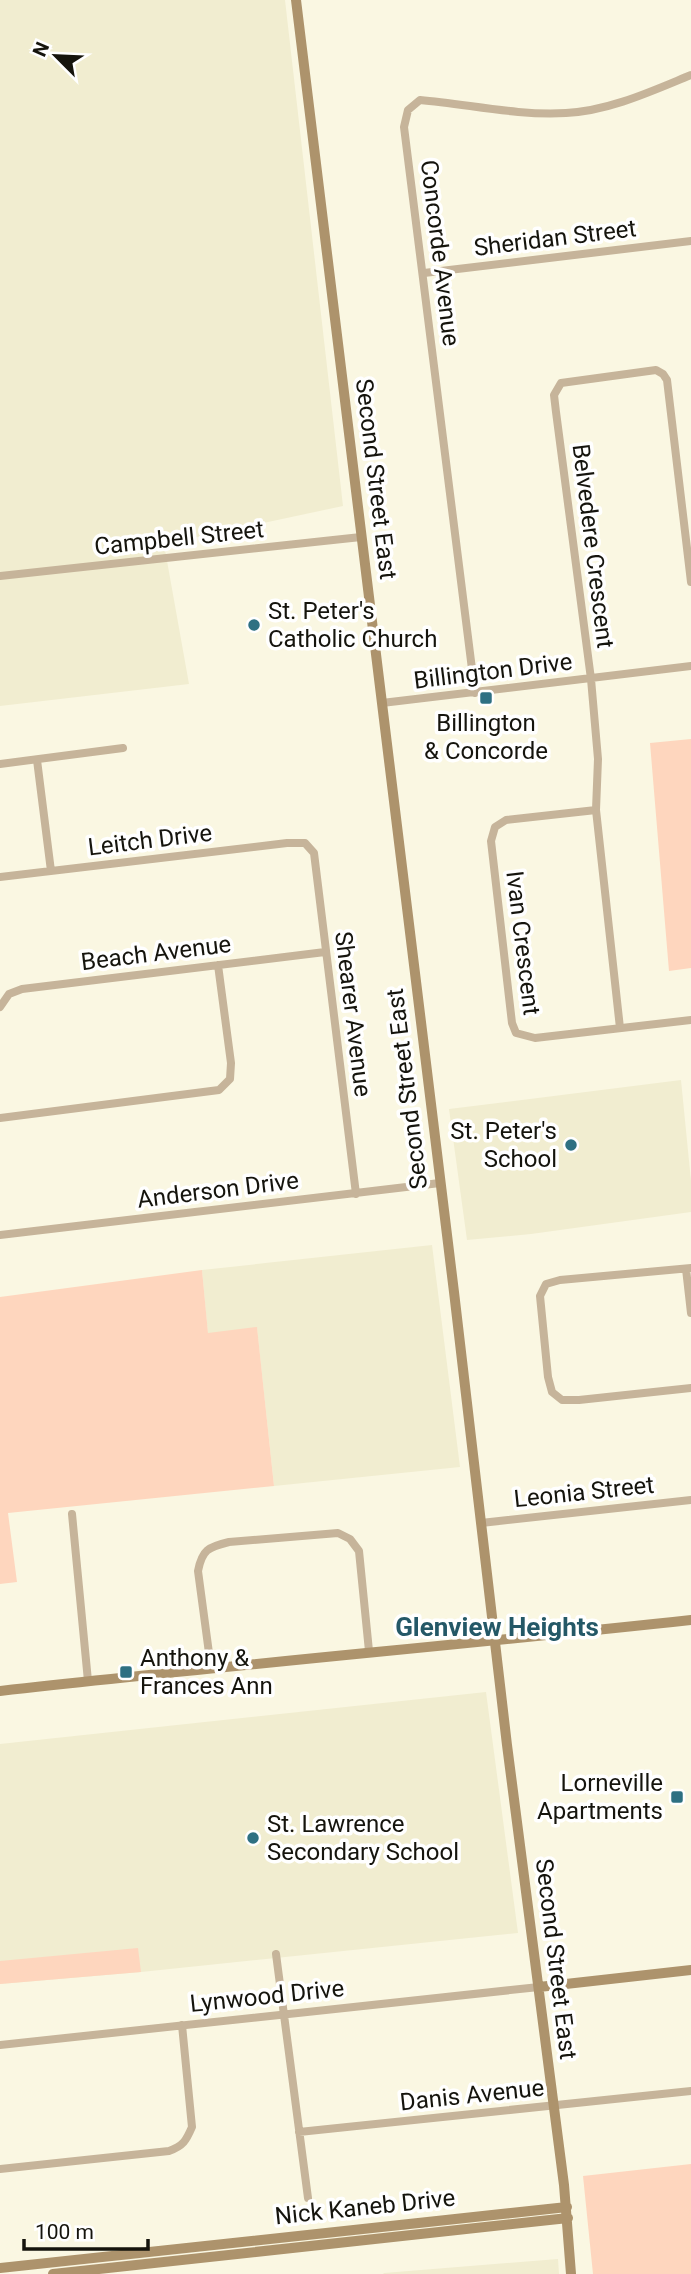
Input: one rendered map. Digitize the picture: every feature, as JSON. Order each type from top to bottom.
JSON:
[{"type":"main road","name":"Second Street East","points":[[296,0],[495,1641],[555,2105],[573,2274]]},
{"type":"main road","points":[[0,1691],[691,1620]]},
{"type":"main road","points":[[538,1987],[691,1970]]},
{"type":"main road","name":"Nick Kaneb Drive","points":[[0,2268],[568,2212]]},
{"type":"main road","name":"Nick Kaneb Drive","points":[[53,2274],[568,2212]]},
{"type":"street","name":"Concorde Avenue","points":[[475,693],[404,127],[408,110],[420,100],[514,111],[568,113],[643,95],[691,75]]},
{"type":"street","name":"Sheridan Street","points":[[424,273],[691,241]]},
{"type":"street","name":"Belvedere Crescent","points":[[620,1028],[596,810],[597,759],[591,679],[554,395],[561,383],[656,370],[667,380],[691,582]]},
{"type":"street","name":"Campbell Street","points":[[0,576],[361,537]]},
{"type":"street","name":"Billington Drive","points":[[382,703],[691,666]]},
{"type":"street","points":[[0,764],[123,748]]},
{"type":"street","points":[[37,760],[51,871]]},
{"type":"street","name":"Ivan Crescent","points":[[596,810],[506,820],[495,827],[491,841],[512,1023],[516,1033],[535,1038],[691,1020]]},
{"type":"street","name":"Leitch Drive","points":[[0,877],[305,843]]},
{"type":"street","name":"Shearer Avenue","points":[[305,843],[314,853],[356,1194]]},
{"type":"street","name":"Beach Avenue","points":[[0,1007],[9,994],[22,989],[325,952]]},
{"type":"street","points":[[0,1118],[219,1090],[230,1079],[231,1063],[218,965]]},
{"type":"street","name":"Anderson Drive","points":[[0,1235],[440,1183]]},
{"type":"street","points":[[691,1313],[689,1268],[560,1280],[546,1284],[540,1296],[548,1377],[552,1392],[562,1400],[691,1388]]},
{"type":"street","name":"Leonia Street","points":[[481,1523],[691,1500]]},
{"type":"street","points":[[72,1514],[88,1681]]},
{"type":"street","points":[[211,1668],[198,1572],[201,1556],[212,1546],[229,1542],[338,1533],[350,1539],[359,1551],[369,1651]]},
{"type":"street","points":[[276,1954],[308,2198]]},
{"type":"street","name":"Lynwood Drive","points":[[0,2045],[538,1987]]},
{"type":"street","points":[[0,2169],[169,2151],[180,2147],[187,2141],[192,2127],[182,2025]]},
{"type":"street","name":"Danis Avenue","points":[[299,2132],[691,2091]]},
{"type":"shaded area","points":[[0,0],[285,0],[343,506],[164,544],[189,684],[0,706]]},
{"type":"shaded area","points":[[691,739],[691,968],[669,971],[650,743]]},
{"type":"shaded area","name":"St. Peter's School","points":[[681,1080],[691,1181],[691,1212],[467,1240],[449,1109]]},
{"type":"shaded area","points":[[432,1245],[460,1467],[274,1486],[257,1328],[208,1334],[202,1270]]},
{"type":"shaded area","points":[[202,1270],[208,1333],[257,1327],[274,1486],[8,1513],[17,1582],[0,1584],[0,1297]]},
{"type":"shaded area","name":"St. Lawrence Secondary School","points":[[486,1692],[518,1933],[0,1984],[0,1744]]},
{"type":"shaded area","points":[[138,1948],[141,1972],[0,1984],[0,1961]]},
{"type":"shaded area","points":[[691,2164],[691,2274],[593,2274],[583,2176]]},
{"type":"shaded area","points":[[558,2259],[559,2274],[383,2274],[384,2273]]},
{"type":"place","name":"St. Peter's Catholic Church","points":[[254,625]]},
{"type":"place","name":"Billington & Concorde","points":[[486,698]]},
{"type":"place","name":"St. Peter's School","points":[[571,1145]]},
{"type":"place","name":"Anthony & Frances Ann","points":[[126,1672]]},
{"type":"place","name":"Lorneville Apartments","points":[[677,1797]]},
{"type":"place","name":"St. Lawrence Secondary School","points":[[253,1838]]},
{"type":"district","name":"Glenview Heights","points":[[497,1627]]}]
